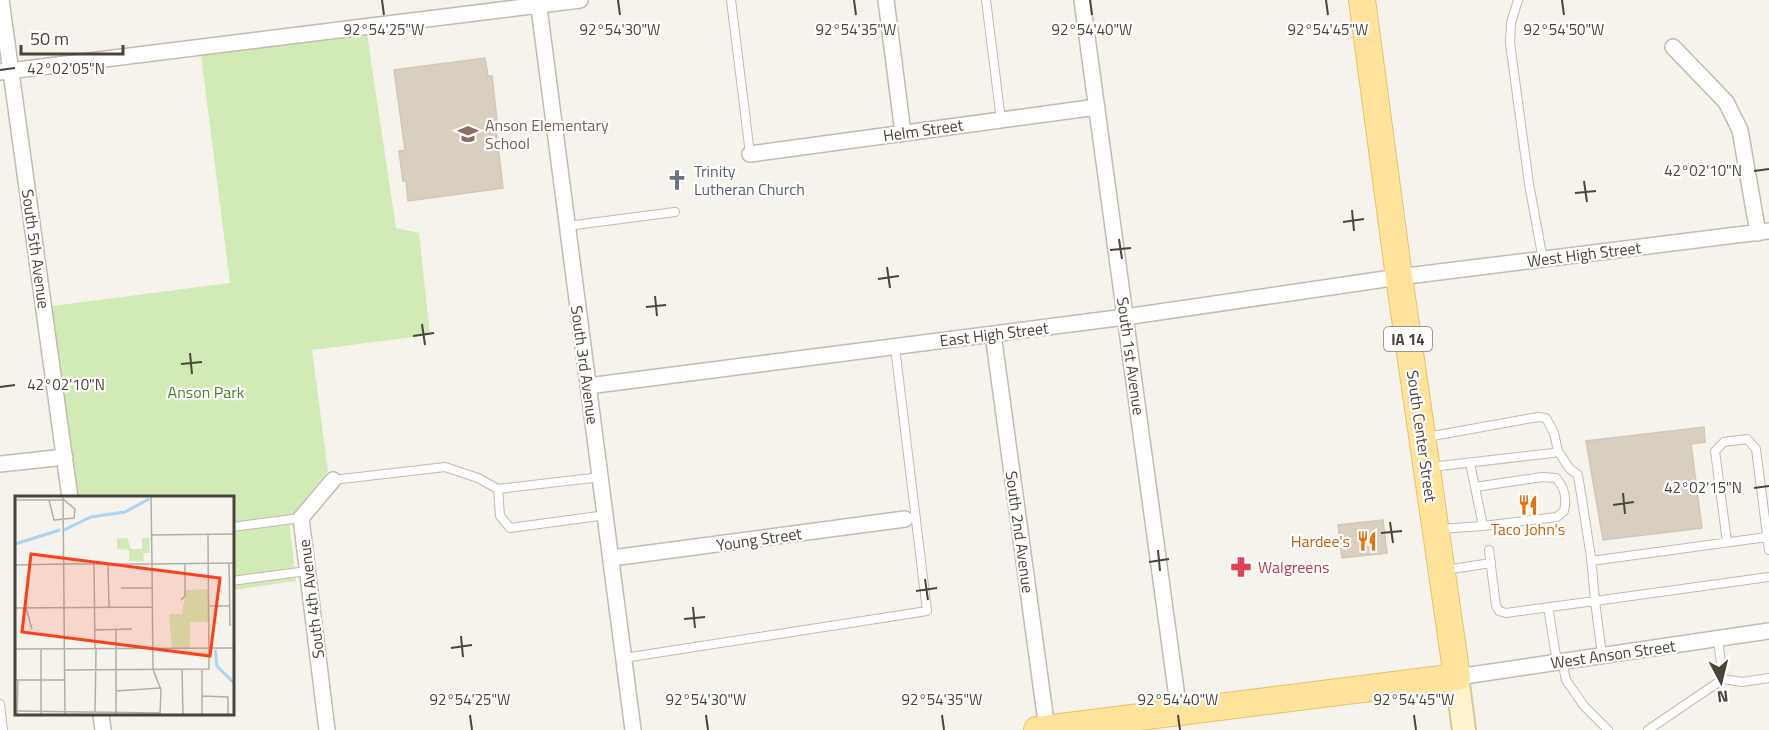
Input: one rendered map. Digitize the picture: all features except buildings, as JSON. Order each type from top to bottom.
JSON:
[{"type":"main road","name":"South Center Street","points":[[1362,0],[1399,278],[1464,730]]},
{"type":"main road","points":[[1042,729],[1180,716],[1457,676]]},
{"type":"street","name":"South 5th Avenue","points":[[1,0],[5,72],[70,496]]},
{"type":"street","points":[[5,72],[538,3],[580,0]]},
{"type":"street","points":[[886,0],[903,133]]},
{"type":"street","name":"South 1st Avenue","points":[[1082,0],[1180,716]]},
{"type":"street","name":"South 3rd Avenue","points":[[538,3],[633,730]]},
{"type":"street","points":[[1673,47],[1726,102],[1740,130],[1763,232]]},
{"type":"street","name":"Helm Street","points":[[750,154],[1097,106]]},
{"type":"street","name":"West High Street","points":[[1399,278],[1763,232]]},
{"type":"street","name":"East High Street","points":[[588,386],[1125,317],[1399,278]]},
{"type":"street","name":"South 2nd Avenue","points":[[993,334],[1042,729]]},
{"type":"street","points":[[0,464],[65,457]]},
{"type":"street","name":"South 4th Avenue","points":[[327,730],[301,518],[333,480]]},
{"type":"street","name":"Young Street","points":[[612,558],[905,519]]},
{"type":"street","name":"West Anson Street","points":[[1457,676],[1769,631]]},
{"type":"street","points":[[101,715],[103,730]]},
{"type":"lane","points":[[731,0],[750,154]]},
{"type":"lane","points":[[986,0],[1001,120]]},
{"type":"lane","points":[[1518,0],[1511,23],[1510,44],[1529,184],[1543,260]]},
{"type":"lane","points":[[566,226],[675,212]]},
{"type":"lane","points":[[624,658],[927,611],[896,347]]},
{"type":"lane","points":[[1422,438],[1538,417],[1546,418],[1557,440],[1558,451],[1569,468],[1578,475],[1602,655]]},
{"type":"lane","points":[[1727,542],[1715,451],[1724,442],[1748,439],[1756,449],[1769,550]]},
{"type":"lane","points":[[1427,468],[1558,451]]},
{"type":"lane","points":[[1470,463],[1483,526]]},
{"type":"lane","points":[[333,480],[445,467],[478,478],[498,489],[601,477]]},
{"type":"lane","points":[[1436,530],[1557,517],[1564,511],[1566,495],[1563,485],[1556,478],[1542,477],[1475,487]]},
{"type":"lane","points":[[498,489],[500,516],[510,528],[606,515]]},
{"type":"lane","points":[[234,527],[301,518]]},
{"type":"lane","points":[[1591,561],[1767,537]]},
{"type":"lane","points":[[1489,550],[1496,606],[1499,611],[1506,613],[1769,578]]},
{"type":"lane","points":[[1442,570],[1491,563]]},
{"type":"lane","points":[[234,581],[307,570]]},
{"type":"lane","points":[[1548,607],[1559,662],[1566,680],[1584,706],[1608,730]]},
{"type":"lane","points":[[1718,639],[1723,680]]},
{"type":"lane","points":[[1648,730],[1723,680],[1742,682],[1769,678]]},
{"type":"lane","points":[[0,704],[3,730]]},
{"type":"green space","name":"Anson Park","points":[[366,27],[396,228],[419,233],[430,335],[312,350],[328,471],[289,519],[296,581],[234,590],[234,496],[70,496],[44,307],[230,283],[200,48]]},
{"type":"place","name":"Anson Elementary School","points":[[468,134]]},
{"type":"place","name":"Trinity Lutheran Church","points":[[677,180]]},
{"type":"place","name":"Taco John's","points":[[1528,505]]},
{"type":"place","name":"Hardee's","points":[[1367,541]]},
{"type":"place","name":"Walgreens","points":[[1241,567]]}]
